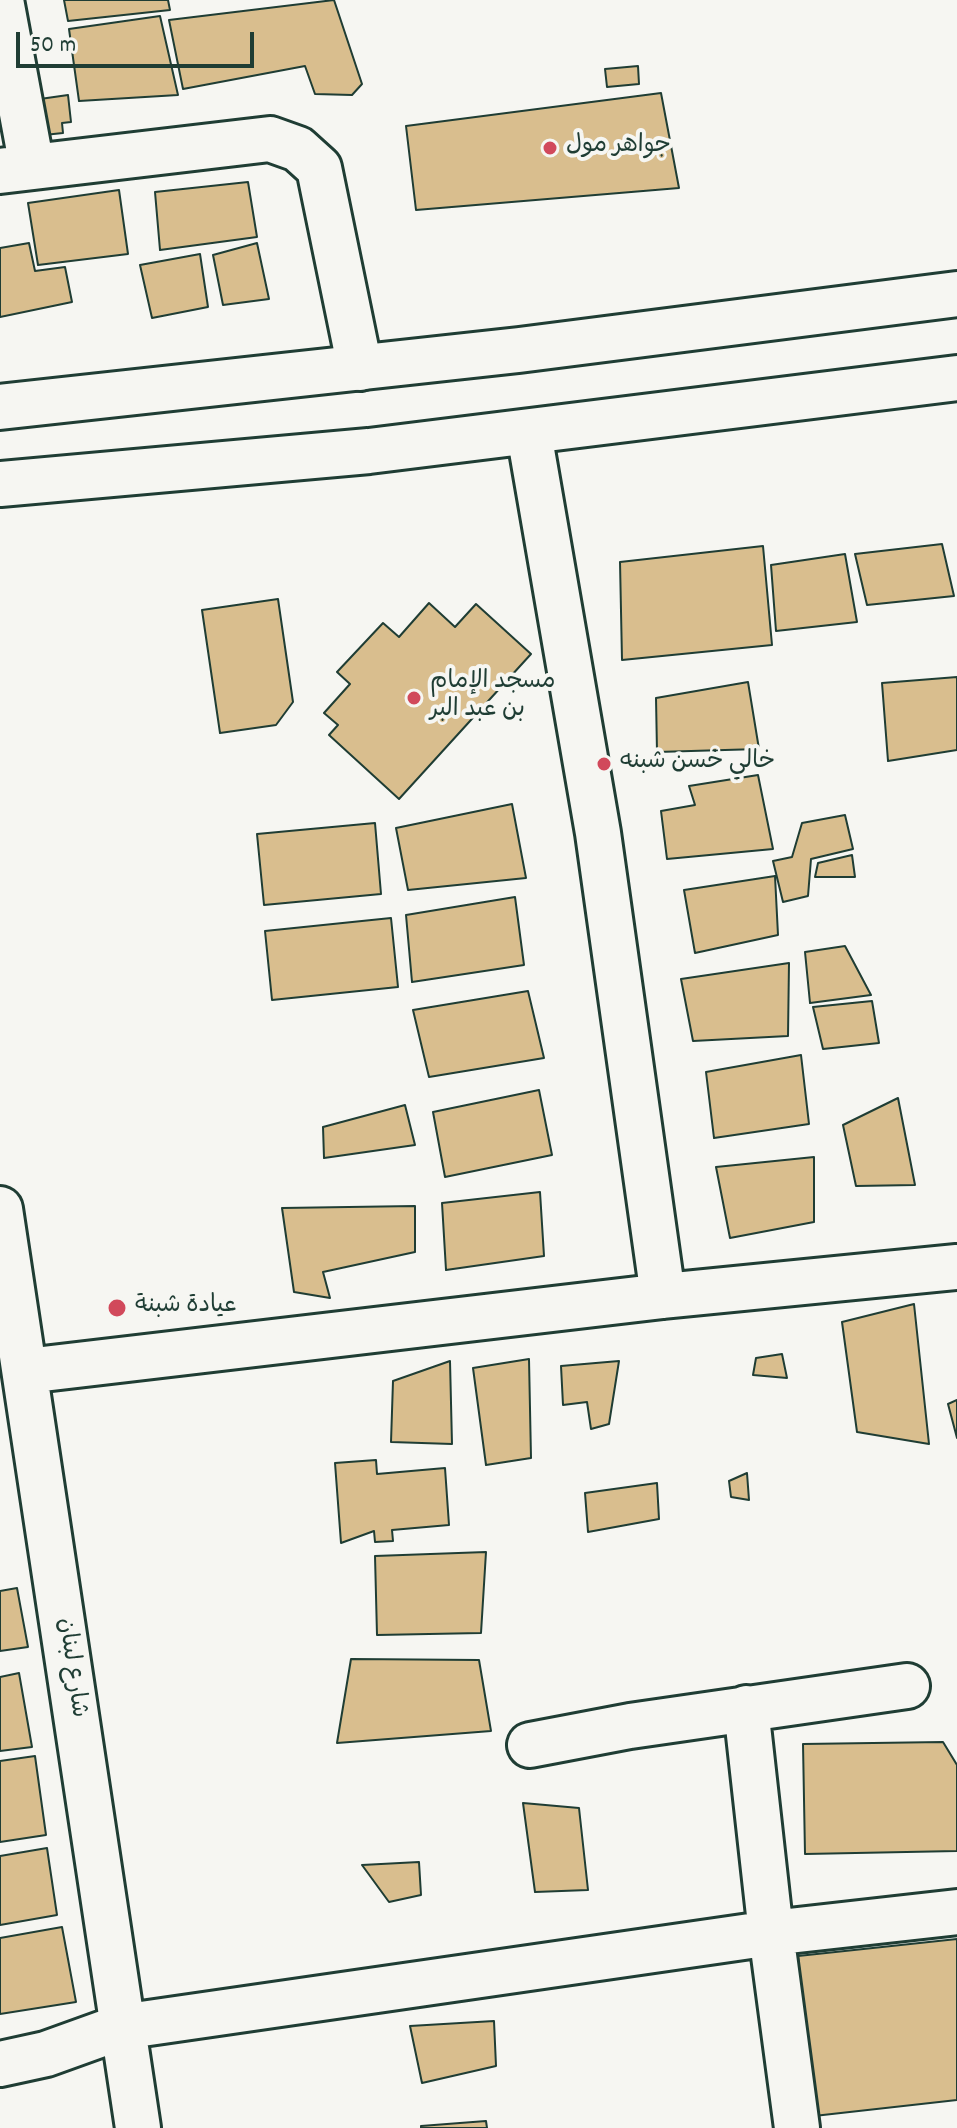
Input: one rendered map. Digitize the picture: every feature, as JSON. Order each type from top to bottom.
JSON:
[{"type":"street","points":[[1,0],[16,169],[270,139],[298,149],[319,168],[360,368]]},
{"type":"street","points":[[0,407],[519,350],[957,294]]},
{"type":"street","points":[[0,484],[369,451],[957,378]]},
{"type":"street","points":[[529,433],[598,833],[663,1296]]},
{"type":"street","name":"شارع لبنان","points":[[2,1229],[26,1371],[138,2128]]},
{"type":"street","points":[[26,1371],[663,1296],[957,1267]]},
{"type":"street","points":[[530,1745],[630,1726],[907,1686]]},
{"type":"street","points":[[746,1708],[797,2128]]},
{"type":"street","points":[[0,2064],[46,2054],[121,2027],[771,1933],[957,1912]]},
{"type":"building","points":[[64,0],[168,0],[170,10],[68,21]]},
{"type":"building","points":[[334,0],[362,84],[352,95],[315,94],[305,66],[183,89],[169,20]]},
{"type":"building","points":[[160,16],[178,95],[79,101],[69,29]]},
{"type":"building","points":[[638,66],[639,84],[607,87],[605,69]]},
{"type":"building","points":[[661,93],[679,188],[416,210],[406,126]]},
{"type":"building","points":[[68,95],[71,122],[62,123],[63,133],[44,135],[40,99]]},
{"type":"building","points":[[248,182],[257,237],[160,250],[155,192]]},
{"type":"building","points":[[119,190],[128,254],[38,265],[28,203]]},
{"type":"building","points":[[29,243],[35,271],[65,267],[72,302],[0,317],[0,248]]},
{"type":"building","points":[[257,243],[269,299],[223,305],[213,255]]},
{"type":"building","points":[[200,254],[208,307],[152,318],[140,265]]},
{"type":"building","points":[[942,544],[954,596],[867,605],[855,554]]},
{"type":"building","points":[[763,546],[772,645],[622,660],[620,562]]},
{"type":"building","points":[[845,554],[857,622],[776,631],[771,565]]},
{"type":"building","points":[[278,599],[293,702],[276,725],[220,733],[202,610]]},
{"type":"building","name":"مسجد الإمام بن عبد البر","points":[[429,603],[455,627],[476,604],[531,654],[399,799],[329,735],[338,725],[324,713],[350,684],[337,672],[383,623],[399,637]]},
{"type":"building","points":[[957,677],[957,750],[888,761],[882,683]]},
{"type":"building","points":[[748,682],[759,749],[657,752],[656,698]]},
{"type":"building","points":[[758,775],[773,849],[667,859],[661,811],[695,805],[689,786]]},
{"type":"building","points":[[512,804],[526,878],[408,890],[396,828]]},
{"type":"building","points":[[845,815],[853,849],[811,859],[808,896],[783,902],[773,861],[792,857],[802,823]]},
{"type":"building","points":[[375,823],[381,894],[264,905],[257,834]]},
{"type":"building","points":[[852,855],[855,877],[815,877],[818,863]]},
{"type":"building","points":[[775,876],[778,935],[695,953],[684,890]]},
{"type":"building","points":[[515,897],[524,965],[412,982],[406,915]]},
{"type":"building","points":[[391,918],[398,987],[272,1000],[265,931]]},
{"type":"building","points":[[845,946],[871,995],[810,1003],[805,952]]},
{"type":"building","points":[[789,963],[788,1036],[693,1041],[681,979]]},
{"type":"building","points":[[528,991],[544,1058],[429,1077],[413,1010]]},
{"type":"building","points":[[872,1001],[879,1043],[823,1049],[813,1007]]},
{"type":"building","points":[[801,1055],[809,1124],[714,1138],[706,1072]]},
{"type":"building","points":[[539,1090],[552,1155],[445,1177],[433,1112]]},
{"type":"building","points":[[898,1098],[915,1185],[856,1186],[843,1125]]},
{"type":"building","points":[[405,1105],[415,1145],[324,1158],[323,1127]]},
{"type":"building","points":[[814,1157],[814,1222],[730,1238],[716,1167]]},
{"type":"building","points":[[540,1192],[544,1256],[446,1270],[442,1203]]},
{"type":"building","points":[[415,1206],[415,1252],[323,1272],[330,1298],[294,1292],[282,1208]]},
{"type":"building","points":[[914,1304],[929,1444],[857,1432],[842,1322]]},
{"type":"building","points":[[782,1354],[787,1378],[753,1375],[756,1358]]},
{"type":"building","points":[[529,1359],[531,1458],[486,1465],[473,1368]]},
{"type":"building","points":[[450,1361],[452,1444],[391,1442],[393,1381]]},
{"type":"building","points":[[619,1361],[609,1424],[591,1429],[587,1402],[563,1405],[561,1366]]},
{"type":"building","points":[[957,1400],[957,1438],[948,1404]]},
{"type":"building","points":[[376,1460],[377,1474],[445,1468],[449,1525],[392,1530],[393,1541],[375,1542],[374,1531],[341,1543],[335,1463]]},
{"type":"building","points":[[747,1473],[749,1500],[731,1497],[729,1481]]},
{"type":"building","points":[[657,1483],[659,1519],[588,1532],[585,1493]]},
{"type":"building","points":[[486,1552],[481,1633],[377,1635],[375,1556]]},
{"type":"building","points":[[17,1588],[28,1647],[0,1651],[0,1591]]},
{"type":"building","points":[[351,1659],[479,1660],[491,1731],[337,1743]]},
{"type":"building","points":[[19,1673],[32,1747],[0,1751],[0,1677]]},
{"type":"building","points":[[943,1742],[957,1765],[957,1851],[805,1854],[803,1744]]},
{"type":"building","points":[[35,1756],[46,1835],[0,1842],[0,1761]]},
{"type":"building","points":[[523,1803],[579,1808],[588,1890],[535,1892]]},
{"type":"building","points":[[47,1848],[57,1915],[0,1925],[0,1856]]},
{"type":"building","points":[[419,1862],[421,1895],[389,1902],[362,1865]]},
{"type":"building","points":[[62,1927],[76,2002],[0,2014],[0,1938]]},
{"type":"building","points":[[957,1939],[957,2100],[814,2116],[798,1956]]},
{"type":"building","points":[[494,2021],[496,2066],[422,2083],[410,2026]]},
{"type":"building","points":[[486,2121],[487,2128],[421,2128],[421,2126]]},
{"type":"place","name":"جواهر مول","points":[[550,148]]},
{"type":"place","name":"مسجد الإمام بن عبد البر","points":[[414,698]]},
{"type":"place","name":"خالي خسن شبنه","points":[[604,764]]},
{"type":"place","name":"عيادة شبنة","points":[[117,1308]]}]
